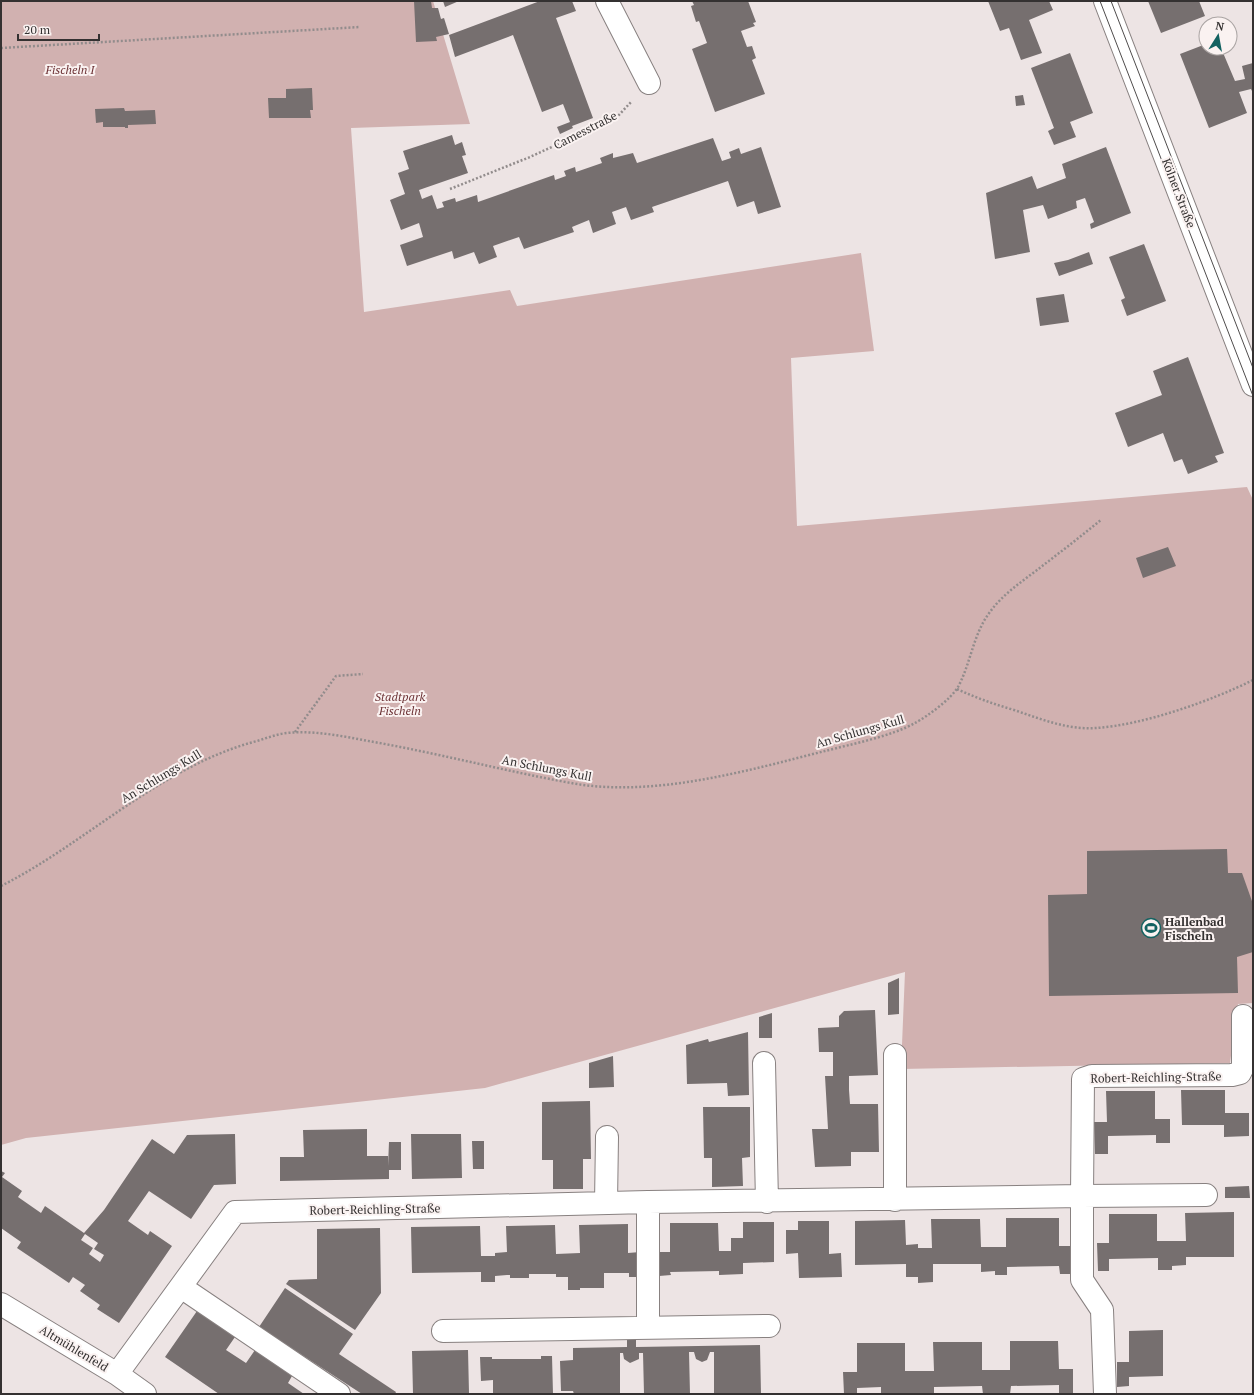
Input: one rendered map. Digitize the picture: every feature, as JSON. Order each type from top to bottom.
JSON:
[{"type":"street","points":[[607,1],[649,83]]},
{"type":"street","name":"Kölner Straße","points":[[1105,1],[1253,385]]},
{"type":"street","name":"Robert-Reichling-Straße","points":[[1105,1394],[1102,1310],[1082,1280],[1083,1079],[1092,1076],[1232,1075],[1240,1073],[1243,1067],[1243,1016]]},
{"type":"street","points":[[895,1055],[895,1200]]},
{"type":"street","points":[[764,1063],[767,1202]]},
{"type":"street","points":[[606,1203],[607,1137]]},
{"type":"street","name":"Robert-Reichling-Straße","points":[[117,1374],[235,1212],[648,1202],[767,1202],[1206,1195]]},
{"type":"street","points":[[648,1202],[648,1327]]},
{"type":"street","points":[[181,1287],[338,1394]]},
{"type":"street","name":"Altmühlenfeld","points":[[1,1304],[117,1374],[146,1394]]},
{"type":"street","points":[[443,1331],[768,1326]]},
{"type":"path","points":[[1,48],[360,27]]},
{"type":"path","name":"Camesstraße","points":[[450,189],[530,157],[617,117],[649,83]]},
{"type":"path","name":"An Schlungs Kull","points":[[1,886],[31,870],[174,776],[203,760],[233,747],[285,733],[323,733],[417,749],[572,784],[617,788],[661,785],[718,776],[775,764],[892,732],[912,725],[930,714],[957,688],[978,631],[989,612],[1003,596],[1101,520]]},
{"type":"path","points":[[294,733],[336,676],[363,674]]},
{"type":"path","points":[[957,688],[974,697],[1056,725],[1096,728],[1136,722],[1211,698],[1253,680]]},
{"type":"green space","name":"Stadtpark Fischeln","points":[[1,1],[433,1],[470,124],[351,128],[364,312],[510,290],[517,306],[861,253],[874,351],[791,358],[797,526],[1247,487],[1253,500],[1253,1003],[1238,1004],[1230,1063],[901,1069],[905,972],[485,1088],[26,1138],[1,1145]]},
{"type":"building","points":[[414,1],[431,1],[432,8],[438,8],[441,19],[444,18],[449,34],[436,37],[437,41],[416,42]]},
{"type":"building","points":[[443,1],[459,1],[445,7]]},
{"type":"building","points":[[540,1],[572,1],[576,11],[556,18],[593,118],[572,126],[573,128],[560,134],[557,127],[570,122],[563,104],[542,112],[513,35],[455,57],[449,35]]},
{"type":"building","points":[[692,1],[748,1],[756,22],[753,23],[755,26],[741,31],[747,47],[752,46],[756,58],[752,60],[765,94],[715,112],[692,49],[707,43],[699,21],[696,22],[691,6],[694,5]]},
{"type":"building","points":[[988,1],[1049,1],[1053,10],[1029,20],[1042,53],[1021,60],[1009,28],[1000,31]]},
{"type":"building","points":[[1148,1],[1199,1],[1205,16],[1198,16],[1198,19],[1161,33]]},
{"type":"building","points":[[1198,47],[1198,56],[1224,56],[1235,81],[1245,79],[1242,66],[1253,63],[1253,93],[1251,89],[1239,92],[1247,113],[1209,128],[1180,54]]},
{"type":"building","points":[[1070,53],[1093,113],[1070,122],[1076,137],[1054,145],[1048,131],[1054,128],[1031,68]]},
{"type":"building","points":[[312,88],[313,110],[310,110],[311,118],[269,118],[268,98],[286,98],[286,89]]},
{"type":"building","points":[[1023,95],[1025,105],[1016,106],[1015,96]]},
{"type":"building","points":[[124,108],[125,111],[155,110],[156,124],[128,125],[128,128],[125,128],[103,127],[103,122],[96,123],[95,109]]},
{"type":"building","points":[[452,135],[455,145],[462,142],[466,155],[462,156],[468,173],[419,190],[422,199],[432,195],[437,209],[444,207],[442,202],[455,198],[456,202],[477,195],[478,202],[554,175],[555,180],[566,176],[564,171],[575,167],[576,172],[602,163],[600,158],[613,153],[613,158],[633,153],[637,163],[713,138],[722,161],[731,158],[729,152],[739,148],[741,154],[761,147],[781,207],[758,214],[754,201],[737,207],[728,181],[652,207],[654,212],[631,220],[626,207],[612,212],[616,224],[593,233],[589,220],[572,227],[574,232],[524,249],[519,237],[493,246],[497,257],[479,264],[474,252],[454,259],[452,251],[407,266],[400,245],[423,237],[419,223],[401,230],[390,200],[405,194],[398,173],[409,169],[403,151]]},
{"type":"building","points":[[1106,147],[1131,213],[1091,229],[1090,224],[1094,222],[1085,198],[1076,201],[1077,208],[1048,219],[1043,205],[1023,210],[1030,252],[995,259],[986,193],[1032,176],[1037,189],[1066,178],[1062,164]]},
{"type":"building","points":[[1144,244],[1166,301],[1127,316],[1121,300],[1125,298],[1109,257]]},
{"type":"building","points":[[1089,252],[1093,264],[1059,276],[1054,263],[1068,260]]},
{"type":"building","points":[[1064,294],[1069,322],[1040,326],[1036,298]]},
{"type":"building","points":[[1188,357],[1224,453],[1215,456],[1218,462],[1188,474],[1182,459],[1174,462],[1163,433],[1128,447],[1115,413],[1162,395],[1153,371]]},
{"type":"building","points":[[1168,547],[1176,566],[1143,578],[1136,558]]},
{"type":"building","name":"Hallenbad Fischeln","points":[[1227,849],[1228,873],[1242,873],[1253,904],[1253,952],[1237,957],[1238,993],[1049,996],[1048,895],[1087,894],[1087,851]]},
{"type":"building","points":[[899,978],[899,1014],[888,1015],[888,983]]},
{"type":"building","points":[[875,1010],[878,1075],[849,1076],[849,1090],[850,1104],[878,1104],[879,1152],[851,1152],[851,1166],[815,1167],[812,1129],[828,1129],[825,1076],[833,1076],[833,1052],[819,1052],[818,1028],[839,1027],[839,1016],[844,1011]]},
{"type":"building","points":[[772,1013],[772,1038],[759,1038],[759,1017]]},
{"type":"building","points":[[748,1032],[749,1095],[728,1096],[727,1083],[687,1084],[686,1045],[708,1039],[709,1042]]},
{"type":"building","points":[[613,1056],[614,1087],[589,1088],[589,1063]]},
{"type":"building","points":[[1181,1090],[1225,1090],[1225,1113],[1249,1113],[1249,1136],[1224,1137],[1224,1125],[1182,1125]]},
{"type":"building","points":[[1106,1091],[1155,1091],[1155,1119],[1170,1119],[1170,1143],[1156,1143],[1156,1135],[1108,1136],[1108,1154],[1095,1154],[1094,1122],[1107,1122]]},
{"type":"building","points":[[590,1101],[591,1159],[583,1159],[583,1189],[553,1189],[553,1160],[542,1160],[542,1102]]},
{"type":"building","points":[[703,1107],[750,1107],[750,1157],[742,1158],[743,1186],[712,1187],[712,1158],[704,1158]]},
{"type":"building","points":[[367,1129],[367,1156],[388,1156],[388,1166],[389,1142],[401,1142],[401,1170],[389,1170],[389,1179],[280,1181],[280,1157],[304,1157],[303,1130]]},
{"type":"building","points":[[235,1134],[236,1184],[214,1185],[191,1219],[149,1191],[128,1221],[148,1235],[150,1231],[172,1246],[119,1323],[97,1309],[100,1305],[80,1291],[85,1285],[73,1277],[69,1283],[17,1248],[21,1242],[1,1228],[1,1171],[5,1173],[2,1177],[22,1191],[18,1197],[41,1213],[45,1206],[84,1233],[104,1210],[152,1139],[174,1154],[187,1135]],"holes":[[[85,1234],[98,1243],[94,1249],[104,1255],[100,1262],[89,1254],[93,1248],[81,1240]]]},
{"type":"building","points":[[411,1134],[461,1134],[462,1178],[412,1179]]},
{"type":"building","points":[[472,1141],[484,1141],[484,1169],[473,1169]]},
{"type":"building","points":[[1249,1186],[1250,1198],[1225,1198],[1225,1187]]},
{"type":"building","points":[[1234,1212],[1234,1257],[1186,1257],[1186,1265],[1172,1266],[1172,1270],[1158,1270],[1158,1258],[1109,1259],[1109,1271],[1098,1271],[1097,1243],[1109,1243],[1109,1214],[1157,1214],[1157,1241],[1186,1241],[1185,1213]]},
{"type":"building","points":[[1006,1218],[1059,1218],[1059,1246],[1071,1246],[1071,1274],[1060,1274],[1059,1266],[1007,1267],[1007,1275],[995,1275],[995,1271],[981,1272],[981,1264],[933,1264],[933,1282],[918,1283],[918,1277],[906,1277],[906,1264],[855,1265],[855,1221],[905,1220],[906,1245],[918,1244],[918,1248],[932,1248],[931,1219],[980,1219],[981,1247],[1006,1247]]},
{"type":"building","points":[[798,1221],[829,1221],[829,1254],[841,1253],[842,1277],[799,1278],[798,1253],[786,1254],[786,1230],[798,1230]]},
{"type":"building","points":[[743,1222],[774,1222],[774,1262],[743,1263],[743,1274],[719,1275],[719,1271],[670,1272],[671,1275],[659,1276],[658,1252],[670,1252],[670,1223],[718,1223],[719,1251],[731,1251],[731,1238],[743,1238]]},
{"type":"building","points":[[628,1224],[628,1253],[640,1252],[641,1277],[629,1277],[629,1273],[604,1273],[604,1288],[580,1288],[580,1290],[568,1290],[568,1277],[556,1277],[556,1274],[529,1274],[529,1278],[510,1278],[510,1275],[495,1276],[495,1282],[481,1282],[481,1272],[412,1273],[411,1227],[480,1226],[481,1256],[495,1256],[495,1253],[507,1252],[506,1226],[555,1225],[556,1254],[580,1253],[579,1225]]},
{"type":"building","points":[[380,1228],[381,1293],[355,1330],[286,1284],[289,1280],[317,1279],[317,1229]]},
{"type":"building","points":[[285,1288],[353,1334],[339,1354],[396,1392],[395,1394],[362,1394],[259,1327]]},
{"type":"building","points":[[197,1311],[235,1337],[226,1350],[246,1363],[255,1350],[292,1376],[288,1383],[304,1394],[219,1394],[165,1357]]},
{"type":"building","points":[[1163,1330],[1163,1376],[1129,1377],[1129,1386],[1117,1387],[1117,1362],[1129,1362],[1129,1331]]},
{"type":"building","points":[[627,1338],[636,1338],[636,1347],[760,1345],[761,1394],[714,1394],[714,1352],[710,1352],[707,1360],[702,1362],[696,1359],[694,1352],[689,1352],[690,1394],[644,1394],[643,1353],[639,1353],[639,1359],[630,1363],[624,1359],[623,1353],[620,1353],[620,1394],[574,1394],[573,1391],[561,1391],[560,1361],[573,1360],[573,1348],[627,1347]]},
{"type":"building","points":[[1010,1341],[1058,1341],[1059,1369],[1073,1369],[1073,1393],[1059,1393],[1059,1385],[1011,1386],[1010,1394],[983,1394],[982,1386],[934,1387],[934,1394],[881,1394],[881,1387],[857,1388],[857,1394],[844,1394],[843,1372],[857,1372],[857,1343],[905,1343],[905,1371],[934,1371],[933,1342],[982,1342],[982,1370],[1010,1370]]},
{"type":"building","points":[[468,1350],[469,1393],[413,1394],[412,1351]]},
{"type":"building","points":[[541,1356],[552,1356],[553,1394],[493,1394],[493,1380],[481,1381],[480,1357],[492,1357],[492,1359],[541,1359]]},
{"type":"tram line","points":[[1100,1],[1253,396]]},
{"type":"tram line","points":[[1111,1],[1253,368]]},
{"type":"place","name":"Hallenbad Fischeln","points":[[1151,928]]},
{"type":"park label","name":"Fischeln I","points":[[70,69]]}]
